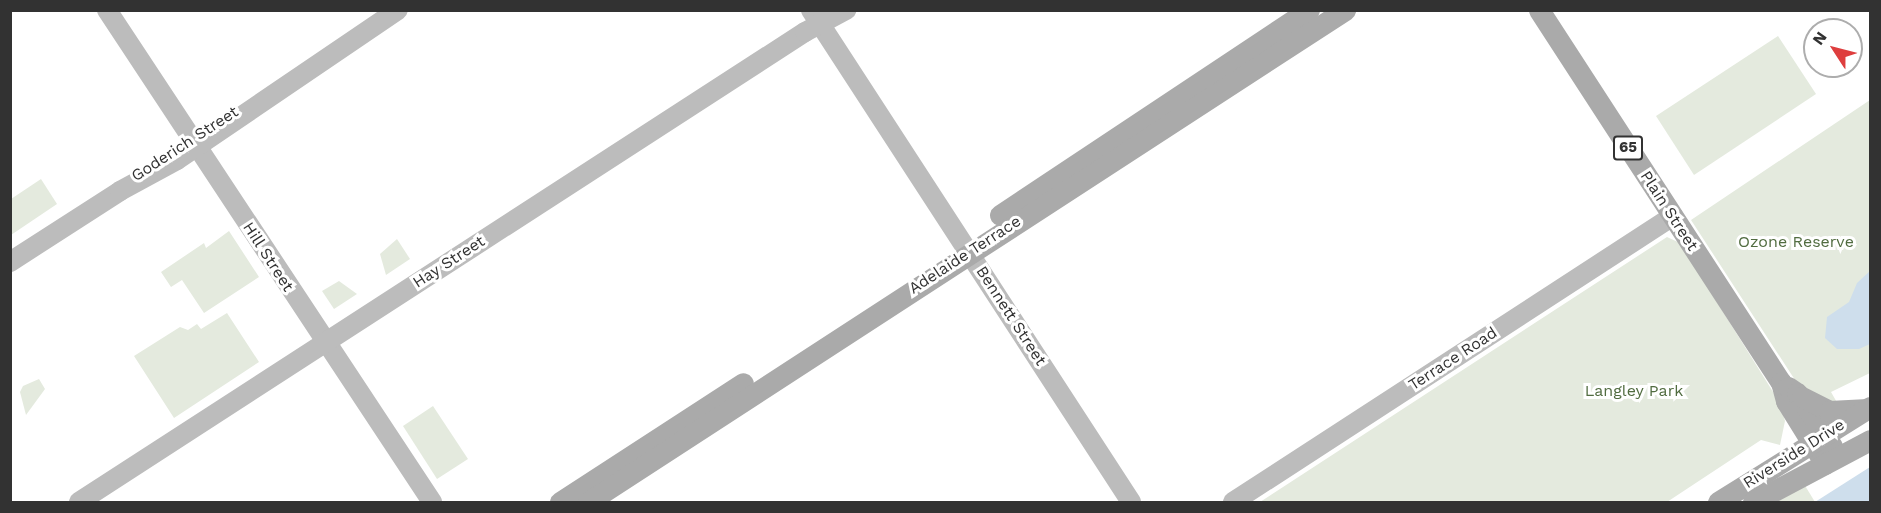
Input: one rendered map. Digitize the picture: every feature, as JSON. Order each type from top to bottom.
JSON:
[{"type":"main road","name":"Hill Street","points":[[106,10],[323,344],[432,502]]},
{"type":"main road","name":"Goderich Street","points":[[10,262],[193,143],[239,106],[255,105],[398,10]]},
{"type":"main road","name":"Hay Street","points":[[79,502],[323,344],[820,14],[846,10]]},
{"type":"main road","name":"Adelaide Terrace","points":[[588,502],[1309,10]]},
{"type":"main road","name":"Adelaide Terrace","points":[[560,502],[965,246],[1345,10]]},
{"type":"main road","name":"Plain Street","points":[[1539,10],[1833,460]]},
{"type":"main road","name":"Bennett Street","points":[[820,14],[965,246],[1131,502]]},
{"type":"main road","name":"Terrace Road","points":[[1233,502],[1673,216]]},
{"type":"main road","points":[[1775,466],[1791,429],[1788,392],[1829,411],[1870,408]]},
{"type":"main road","name":"Riverside Drive","points":[[1718,502],[1870,408]]},
{"type":"main road","name":"Riverside Drive","points":[[1753,502],[1870,440]]},
{"type":"green space","points":[[1778,36],[1803,74],[1803,78],[1806,78],[1816,94],[1694,175],[1656,116]]},
{"type":"green space","name":"Ozone Reserve","points":[[1870,100],[1870,373],[1831,392],[1839,406],[1820,402],[1795,380],[1691,220]]},
{"type":"green space","points":[[41,179],[57,204],[11,235],[11,199]]},
{"type":"green space","points":[[229,231],[259,277],[204,313],[182,280],[171,287],[161,272],[204,243],[206,248]]},
{"type":"green space","name":"Langley Park","points":[[1667,237],[1680,243],[1780,403],[1785,421],[1780,445],[1761,440],[1667,502],[1260,502]]},
{"type":"green space","points":[[397,239],[410,259],[386,275],[380,254]]},
{"type":"green space","points":[[339,281],[357,294],[334,309],[322,291]]},
{"type":"green space","points":[[227,313],[259,362],[174,418],[134,356],[180,327],[188,330],[197,324],[201,329]]},
{"type":"green space","points":[[39,379],[45,389],[26,415],[20,392],[23,386]]},
{"type":"green space","points":[[433,406],[468,459],[437,479],[403,426]]},
{"type":"green space","points":[[1804,484],[1815,502],[1771,502]]},
{"type":"water","points":[[1870,271],[1870,344],[1859,349],[1837,349],[1825,338],[1827,317],[1849,302],[1857,283]]},
{"type":"water","points":[[1870,467],[1870,502],[1815,502]]}]
